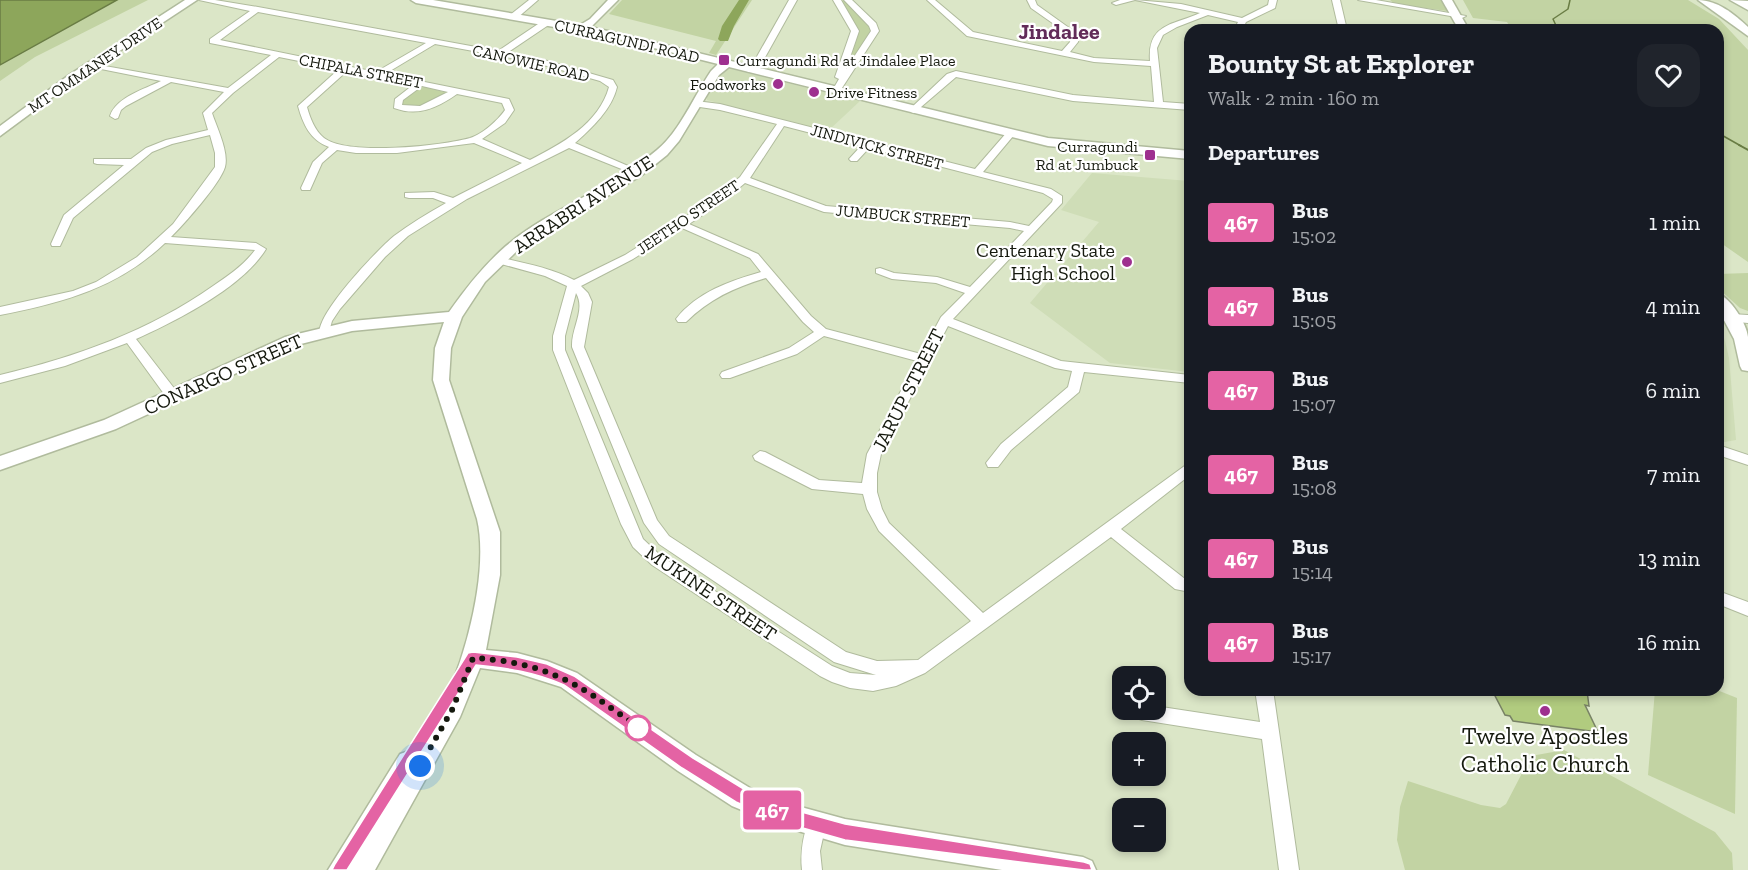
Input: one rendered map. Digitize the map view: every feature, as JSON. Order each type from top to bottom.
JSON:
[{"type":"highway","points":[[1737,0],[1748,6]]},
{"type":"street","name":"MT OMMANEY DRIVE","points":[[0,132],[91,65],[192,0]]},
{"type":"street","name":"CANOWIE ROAD","points":[[204,0],[534,60],[610,82],[613,87],[610,96],[580,135],[569,144],[456,203],[403,234],[330,314],[324,325],[324,332]]},
{"type":"street","name":"CURRAGUNDI ROAD","points":[[416,0],[582,29],[1064,145],[1184,155]]},
{"type":"street","points":[[513,17],[534,0]]},
{"type":"street","points":[[582,29],[594,21],[613,0]]},
{"type":"street","points":[[751,70],[757,65],[793,0]]},
{"type":"street","points":[[832,90],[838,80],[855,33],[854,26],[837,0]]},
{"type":"street","points":[[832,90],[875,31],[874,27],[848,0]]},
{"type":"street","points":[[931,0],[970,34],[1094,60],[1154,64]]},
{"type":"street","points":[[1031,0],[1034,6],[1075,35],[1074,42],[1064,54]]},
{"type":"street","points":[[1116,3],[1131,0]]},
{"type":"street","points":[[1139,0],[1243,21]]},
{"type":"street","points":[[1241,24],[1243,21],[1270,8],[1273,0]]},
{"type":"street","points":[[1336,0],[1342,24]]},
{"type":"street","points":[[1362,0],[1459,15]]},
{"type":"street","points":[[1448,0],[1459,15]]},
{"type":"street","points":[[1454,0],[1463,24]]},
{"type":"street","points":[[1703,0],[1733,19],[1748,33]]},
{"type":"street","points":[[1724,0],[1748,18]]},
{"type":"street","points":[[1023,6],[1074,42]]},
{"type":"street","name":"CHIPALA STREET","points":[[258,9],[213,41],[506,101],[510,106],[505,117],[474,140]]},
{"type":"street","points":[[1159,105],[1153,48],[1160,32],[1206,12]]},
{"type":"street","points":[[499,54],[547,22]]},
{"type":"street","points":[[379,74],[433,42]]},
{"type":"street","points":[[0,311],[78,293],[110,280],[138,263],[164,240],[220,167],[220,153],[211,132],[207,113],[230,91],[278,55]]},
{"type":"street","name":"ARRABRI AVENUE","points":[[361,870],[452,710],[473,658],[490,575],[490,532],[476,482],[441,380],[443,348],[454,317],[475,286],[498,260],[549,224],[637,172],[663,152],[673,141],[715,73],[725,64]]},
{"type":"street","points":[[91,65],[230,91]]},
{"type":"street","points":[[346,68],[302,106],[316,135],[323,142],[378,152],[474,140],[482,141],[531,164]]},
{"type":"street","points":[[914,110],[950,76],[957,74],[1073,98],[1184,107]]},
{"type":"street","points":[[115,116],[123,104],[169,80]]},
{"type":"street","points":[[421,83],[399,99],[397,106],[405,109],[422,109],[436,104],[456,90]]},
{"type":"street","name":"JINDIVICK STREET","points":[[696,104],[720,107],[977,173],[1057,196]]},
{"type":"street","name":"JEETHO STREET","points":[[572,286],[629,257],[717,201],[744,179],[782,123]]},
{"type":"street","points":[[56,244],[68,217],[149,150],[169,142],[211,132]]},
{"type":"street","points":[[977,173],[1011,133]]},
{"type":"street","points":[[569,144],[637,172]]},
{"type":"street","points":[[854,159],[867,145]]},
{"type":"street","points":[[306,188],[318,162],[336,146]]},
{"type":"street","points":[[97,160],[133,162]]},
{"type":"street","name":"JUMBUCK STREET","points":[[744,179],[824,209],[1010,225],[1031,230]]},
{"type":"street","points":[[409,195],[434,195],[456,203]]},
{"type":"street","name":"JARUP STREET","points":[[981,621],[884,527],[874,512],[868,489],[869,472],[874,454],[945,320],[1057,203],[1057,196]]},
{"type":"street","points":[[681,224],[754,256],[807,320],[822,332],[923,359]]},
{"type":"street","points":[[0,379],[57,364],[168,321],[213,292],[249,264],[261,249],[256,246],[164,240]]},
{"type":"street","points":[[498,260],[555,275],[572,286]]},
{"type":"street","points":[[880,272],[892,276],[938,280],[971,291]]},
{"type":"street","points":[[682,319],[691,309],[714,293],[738,282],[770,273]]},
{"type":"street","name":"MUKINE STREET","points":[[934,658],[912,667],[896,669],[849,661],[676,550],[661,537],[651,523],[580,353],[577,335],[586,303],[582,292],[572,286],[560,333],[559,350],[628,524],[646,552],[664,566],[826,670],[845,679],[865,684],[883,683],[906,675],[934,658],[981,621],[1112,529],[1184,472]]},
{"type":"street","points":[[1724,304],[1740,319],[1748,366]]},
{"type":"street","name":"CONARGO STREET","points":[[1,464],[87,434],[293,340],[324,332],[403,319],[454,317]]},
{"type":"street","points":[[945,320],[1042,360],[1079,368],[1184,378]]},
{"type":"street","points":[[726,375],[793,351],[822,332]]},
{"type":"street","points":[[129,338],[172,395]]},
{"type":"street","points":[[993,464],[1006,447],[1074,389],[1079,368]]},
{"type":"street","points":[[1724,452],[1748,460]]},
{"type":"street","points":[[760,456],[817,485],[868,489]]},
{"type":"street","points":[[1112,529],[1184,585]]},
{"type":"street","points":[[1724,600],[1748,609]]},
{"type":"street","points":[[473,658],[517,663],[547,670],[569,680],[687,763],[741,797],[778,813],[845,832],[1083,870]]},
{"type":"street","name":"ARRABRI AVENUE","points":[[341,870],[473,658]]},
{"type":"street","points":[[1265,696],[1289,870]]},
{"type":"street","points":[[1166,715],[1270,732]]},
{"type":"street","points":[[812,870],[810,850],[817,824]]},
{"type":"shaded area","points":[[0,0],[117,0],[0,65]]},
{"type":"shaded area","points":[[117,0],[148,0],[35,57],[0,81],[0,65]]},
{"type":"shaded area","points":[[622,0],[752,0],[716,55],[709,53],[716,41],[609,14]]},
{"type":"shaded area","points":[[846,0],[872,29],[846,70],[859,30],[840,1]]},
{"type":"shaded area","points":[[1390,0],[1441,0],[1447,11],[1395,4]]},
{"type":"shaded area","points":[[1463,0],[1688,0],[1724,24],[1508,24],[1473,18]]},
{"type":"shaded area","points":[[1724,24],[1748,50],[1748,262],[1724,245]]},
{"type":"shaded area","points":[[731,69],[860,101],[827,132],[707,100],[722,71]]},
{"type":"shaded area","points":[[425,87],[448,93],[424,107],[400,105],[400,102],[417,88]]},
{"type":"shaded area","name":"Centenary State High School","points":[[1092,173],[1184,181],[1184,371],[1110,363],[1030,303],[1099,222],[1061,210]]},
{"type":"shaded area","points":[[1748,273],[1748,311],[1740,308],[1724,293],[1724,274]]},
{"type":"shaded area","points":[[1724,338],[1729,358],[1736,440],[1724,442]]},
{"type":"shaded area","points":[[1724,693],[1737,698],[1735,814],[1648,775],[1655,696],[1724,696]]},
{"type":"shaded area","points":[[1564,750],[1715,832],[1732,853],[1733,870],[1405,870],[1397,840],[1400,807],[1408,781],[1481,805],[1500,808],[1506,804],[1531,756]]},
{"type":"building","name":"Twelve Apostles Catholic Church","points":[[1495,696],[1588,696],[1589,706],[1585,705],[1598,732],[1513,721],[1510,716],[1505,715]]},
{"type":"waterway","points":[[724,39],[728,26],[744,0]]},
{"type":"waterway","points":[[1555,24],[1553,19],[1568,9],[1570,0]]},
{"type":"waterway","points":[[1724,136],[1741,146]]},
{"type":"waterway","points":[[1739,145],[1748,150]]},
{"type":"bus line","name":"467","points":[[341,870],[473,658],[517,663],[547,670],[569,680],[687,763],[741,797],[778,813],[845,832],[1084,870]]},
{"type":"place","name":"Curragundi Rd at Jindalee Place","points":[[724,60]]},
{"type":"place","name":"Foodworks","points":[[778,84]]},
{"type":"place","name":"Drive Fitness","points":[[814,92]]},
{"type":"place","name":"Curragundi Rd at Jumbuck","points":[[1150,155]]},
{"type":"place","name":"Centenary State High School","points":[[1127,262]]},
{"type":"place","name":"Twelve Apostles Catholic Church","points":[[1545,711]]},
{"type":"district","name":"Jindalee","points":[[1059,31]]},
{"type":"route","points":[[420,766],[452,710],[473,658],[517,663],[547,670],[589,692],[638,728]]}]
